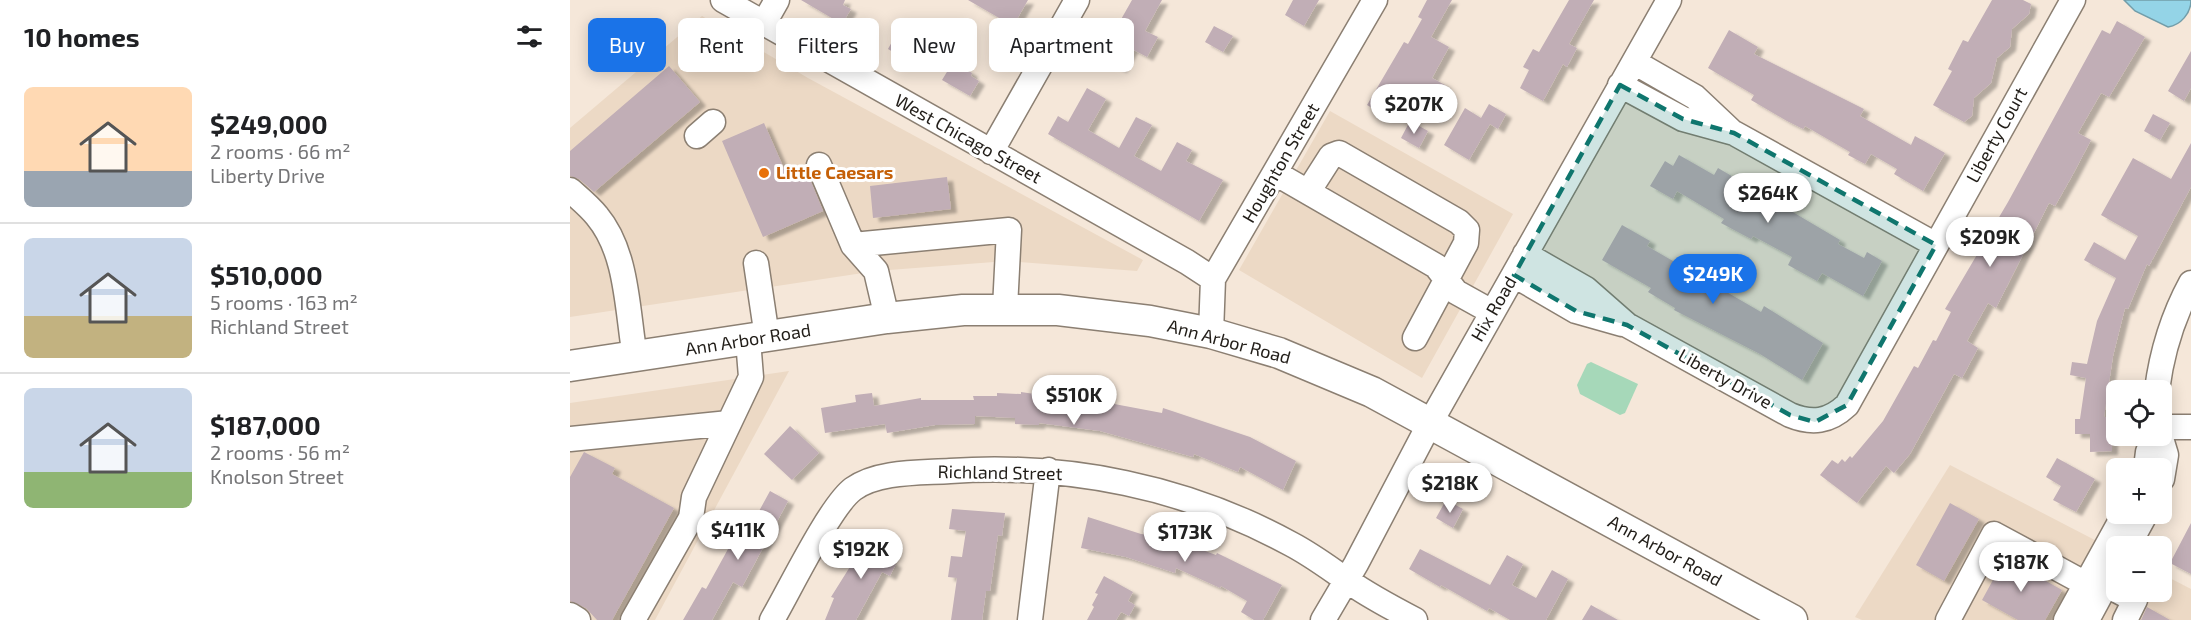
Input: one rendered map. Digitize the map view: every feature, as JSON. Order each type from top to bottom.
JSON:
[{"type":"main road","name":"Ann Arbor Road","points":[[570,366],[887,318],[1005,308],[1058,310],[1150,321],[1211,333],[1276,352],[1326,371],[1430,423],[1792,620]]},
{"type":"street","name":"West Chicago Street","points":[[723,0],[754,18]]},
{"type":"street","points":[[764,24],[777,0]]},
{"type":"street","points":[[990,152],[1077,0]]},
{"type":"street","name":"Houghton Street","points":[[1211,333],[1213,279],[1375,0]]},
{"type":"street","name":"Hix Road","points":[[1323,620],[1430,423],[1669,0]]},
{"type":"street","name":"Liberty Court","points":[[1825,419],[1838,414],[1847,405],[2073,0]]},
{"type":"street","name":"West Chicago Street","points":[[764,24],[1213,279]]},
{"type":"street","points":[[1634,62],[1695,97],[1734,134]]},
{"type":"street","points":[[1620,85],[1683,119],[1734,134],[1936,245]]},
{"type":"street","points":[[1308,192],[1331,156],[1339,153],[1459,222],[1467,230],[1468,237],[1415,338]]},
{"type":"street","points":[[819,165],[853,245],[876,271],[887,318]]},
{"type":"street","points":[[1275,173],[1436,266],[1455,292],[1492,312]]},
{"type":"street","points":[[570,190],[597,216],[613,242],[624,282],[635,357]]},
{"type":"street","points":[[853,245],[1009,230],[1005,308]]},
{"type":"street","points":[[1525,254],[1586,289],[1627,325]]},
{"type":"street","points":[[633,620],[691,518],[694,497],[751,377],[757,338],[756,263]]},
{"type":"street","points":[[1514,275],[1576,311],[1627,325]]},
{"type":"street","points":[[2158,380],[2169,328],[2191,283]]},
{"type":"street","name":"Liberty Drive","points":[[1627,325],[1790,415],[1803,420],[1825,419]]},
{"type":"street","points":[[570,439],[729,423]]},
{"type":"street","points":[[2172,427],[2191,427]]},
{"type":"street","name":"Richland Street","points":[[772,620],[835,509],[851,490],[877,478],[925,472],[981,469],[1048,470],[1132,484],[1212,508],[1292,544],[1346,580],[1415,620]]},
{"type":"street","points":[[1030,620],[1048,470]]},
{"type":"street","points":[[1948,620],[1994,534],[2106,582]]},
{"type":"street","points":[[2066,620],[2106,582]]},
{"type":"street","points":[[2087,620],[2106,582]]},
{"type":"street","points":[[2125,620],[2134,602]]},
{"type":"street","points":[[570,615],[578,620]]},
{"type":"highlighted area","points":[[1620,85],[1683,119],[1734,133],[1936,245],[1847,405],[1815,422],[1790,415],[1627,325],[1576,311],[1514,275]]},
{"type":"shaded area","points":[[678,36],[678,72],[764,72],[764,52],[776,59],[776,72],[798,72],[1143,260],[1137,271],[1007,261],[876,271],[570,317],[570,128],[636,72],[666,72],[666,47]]},
{"type":"shaded area","points":[[1330,111],[1513,214],[1422,378],[1239,270]]},
{"type":"shaded area","points":[[789,371],[655,620],[570,620],[570,403]]},
{"type":"shaded area","points":[[1950,465],[2106,546],[2106,602],[2172,602],[2172,579],[2191,589],[2191,620],[1862,620],[1855,617]]},
{"type":"green space","points":[[1591,362],[1638,384],[1625,413],[1620,415],[1580,394],[1577,385],[1587,364]]},
{"type":"water","points":[[2124,0],[2191,0],[2184,18],[2168,27],[2135,11]]},
{"type":"building","points":[[801,0],[845,0],[843,5],[851,9],[846,18],[832,18]]},
{"type":"building","points":[[968,0],[1028,0],[1018,18],[999,18]]},
{"type":"building","points":[[1132,0],[1162,0],[1145,31],[1158,37],[1147,57],[1134,50],[1134,18],[1122,18]]},
{"type":"building","points":[[1293,0],[1319,0],[1304,26],[1285,15]]},
{"type":"building","points":[[1427,0],[1452,0],[1431,37],[1449,47],[1432,78],[1445,85],[1436,101],[1405,84],[1387,117],[1367,105],[1404,42],[1408,44],[1422,19],[1418,17]]},
{"type":"building","points":[[1569,0],[1594,0],[1569,44],[1577,48],[1567,67],[1563,64],[1543,101],[1520,88],[1529,70],[1523,67],[1533,49],[1539,52]]},
{"type":"building","points":[[1992,0],[2023,0],[2031,4],[2029,14],[2012,29],[2010,47],[1997,58],[1991,83],[1974,98],[1972,116],[1964,122],[1933,105],[1952,71],[1948,69],[1963,40],[1968,42]]},
{"type":"building","points":[[2117,21],[2145,37],[2109,97],[2101,93],[2078,133],[2091,140],[2072,176],[2055,206],[2049,203],[1996,308],[1988,303],[1967,341],[1978,348],[1962,378],[1954,374],[1910,454],[1894,473],[1886,466],[1857,503],[1820,475],[1832,460],[1838,464],[1842,459],[1845,462],[1850,456],[1852,458],[1883,421],[1914,366],[1918,368],[1933,340],[1936,341],[1951,312],[1945,309],[2008,202],[2102,30],[2110,34]]},
{"type":"building","points":[[1214,26],[1233,36],[1223,52],[1205,42]]},
{"type":"building","points":[[1729,30],[1758,47],[1754,54],[1864,109],[1860,116],[1911,145],[1915,136],[1945,153],[1923,191],[1894,174],[1897,169],[1871,154],[1865,164],[1848,155],[1850,152],[1805,126],[1803,129],[1787,121],[1751,100],[1754,95],[1708,68]]},
{"type":"building","points":[[2191,51],[2191,88],[2184,101],[2168,91]]},
{"type":"building","points":[[669,66],[700,102],[594,192],[579,179],[570,176],[570,151],[662,72],[666,72]]},
{"type":"building","points":[[947,72],[970,72],[971,76],[979,81],[970,96],[942,80]]},
{"type":"building","points":[[1087,88],[1106,99],[1088,130],[1119,148],[1136,117],[1152,125],[1134,156],[1161,171],[1177,142],[1192,150],[1186,161],[1223,180],[1199,221],[1048,134],[1058,116],[1068,122]]},
{"type":"building","points":[[1489,104],[1506,114],[1498,129],[1490,124],[1469,160],[1444,145],[1465,108],[1481,118]]},
{"type":"building","points":[[2153,114],[2170,123],[2160,140],[2144,131]]},
{"type":"building","points":[[1410,121],[1428,131],[1419,148],[1401,138]]},
{"type":"building","points":[[764,123],[789,180],[807,172],[823,211],[763,237],[722,141]]},
{"type":"building","points":[[2191,143],[2191,187],[2149,266],[2147,264],[2128,309],[2125,308],[2109,380],[2106,380],[2104,417],[2106,417],[2106,446],[2112,446],[2112,451],[2090,452],[2090,434],[2075,434],[2075,419],[2080,419],[2086,378],[2070,375],[2072,362],[2087,364],[2097,321],[2116,278],[2084,260],[2094,242],[2125,260],[2138,236],[2101,215],[2133,158],[2171,179]]},
{"type":"building","points":[[1679,155],[1714,175],[1718,168],[1840,240],[1838,244],[1864,258],[1867,252],[1882,261],[1863,296],[1822,273],[1817,281],[1788,265],[1792,257],[1753,236],[1751,239],[1721,223],[1724,219],[1677,191],[1673,199],[1650,186],[1665,161],[1673,166]]},
{"type":"building","points":[[947,177],[951,209],[873,218],[870,186]]},
{"type":"building","points":[[1622,225],[1650,241],[1647,246],[1761,312],[1764,306],[1823,343],[1802,380],[1760,354],[1674,310],[1675,308],[1648,292],[1651,288],[1602,260]]},
{"type":"building","points":[[1021,392],[1108,405],[1109,403],[1162,413],[1163,408],[1250,437],[1296,461],[1283,490],[1240,467],[1238,472],[1194,454],[1193,457],[1100,431],[1039,423],[1039,425],[1015,424],[1015,418],[975,416],[975,424],[935,425],[887,433],[885,424],[825,433],[821,408],[856,402],[855,395],[872,393],[874,406],[921,398],[921,400],[974,400],[973,396],[997,396],[997,393],[1021,394]]},
{"type":"building","points":[[790,426],[819,453],[792,480],[764,454]]},
{"type":"building","points":[[584,452],[615,468],[612,474],[674,508],[612,620],[597,620],[586,608],[570,601],[570,477]]},
{"type":"building","points":[[2057,458],[2095,479],[2076,512],[2053,500],[2061,486],[2046,477]]},
{"type":"building","points":[[770,491],[788,501],[742,587],[733,582],[712,620],[683,620],[702,587],[706,589],[733,540],[741,544]]},
{"type":"building","points":[[1446,500],[1463,509],[1453,528],[1436,518]]},
{"type":"building","points":[[1950,503],[1979,519],[1944,581],[1916,565]]},
{"type":"building","points":[[952,509],[1005,513],[1002,536],[998,535],[990,591],[986,591],[982,620],[951,620],[957,578],[948,577],[951,556],[962,557],[966,531],[949,529]]},
{"type":"building","points":[[1088,517],[1141,534],[1167,537],[1216,555],[1217,553],[1282,585],[1263,620],[1254,620],[1241,612],[1247,601],[1221,586],[1220,588],[1176,568],[1175,573],[1126,557],[1081,548]]},
{"type":"building","points":[[2191,523],[2191,574],[2172,564],[2172,559]]},
{"type":"building","points":[[865,535],[894,551],[889,560],[896,564],[890,576],[882,572],[856,620],[825,620],[834,598],[831,597],[858,554],[855,552]]},
{"type":"building","points":[[1420,549],[1490,585],[1507,555],[1523,564],[1512,585],[1536,598],[1552,570],[1568,579],[1546,620],[1510,620],[1489,608],[1487,611],[1409,569]]},
{"type":"building","points":[[2005,558],[2062,590],[2045,620],[2018,620],[1982,600]]},
{"type":"building","points":[[1104,576],[1133,592],[1128,601],[1135,605],[1129,616],[1121,612],[1116,620],[1087,620],[1098,594],[1095,593]]},
{"type":"building","points":[[1591,605],[1618,620],[1582,620]]},
{"type":"building","points":[[2147,607],[2170,620],[2141,620]]},
{"type":"place","name":"Little Caesars","points":[[764,173]]}]
